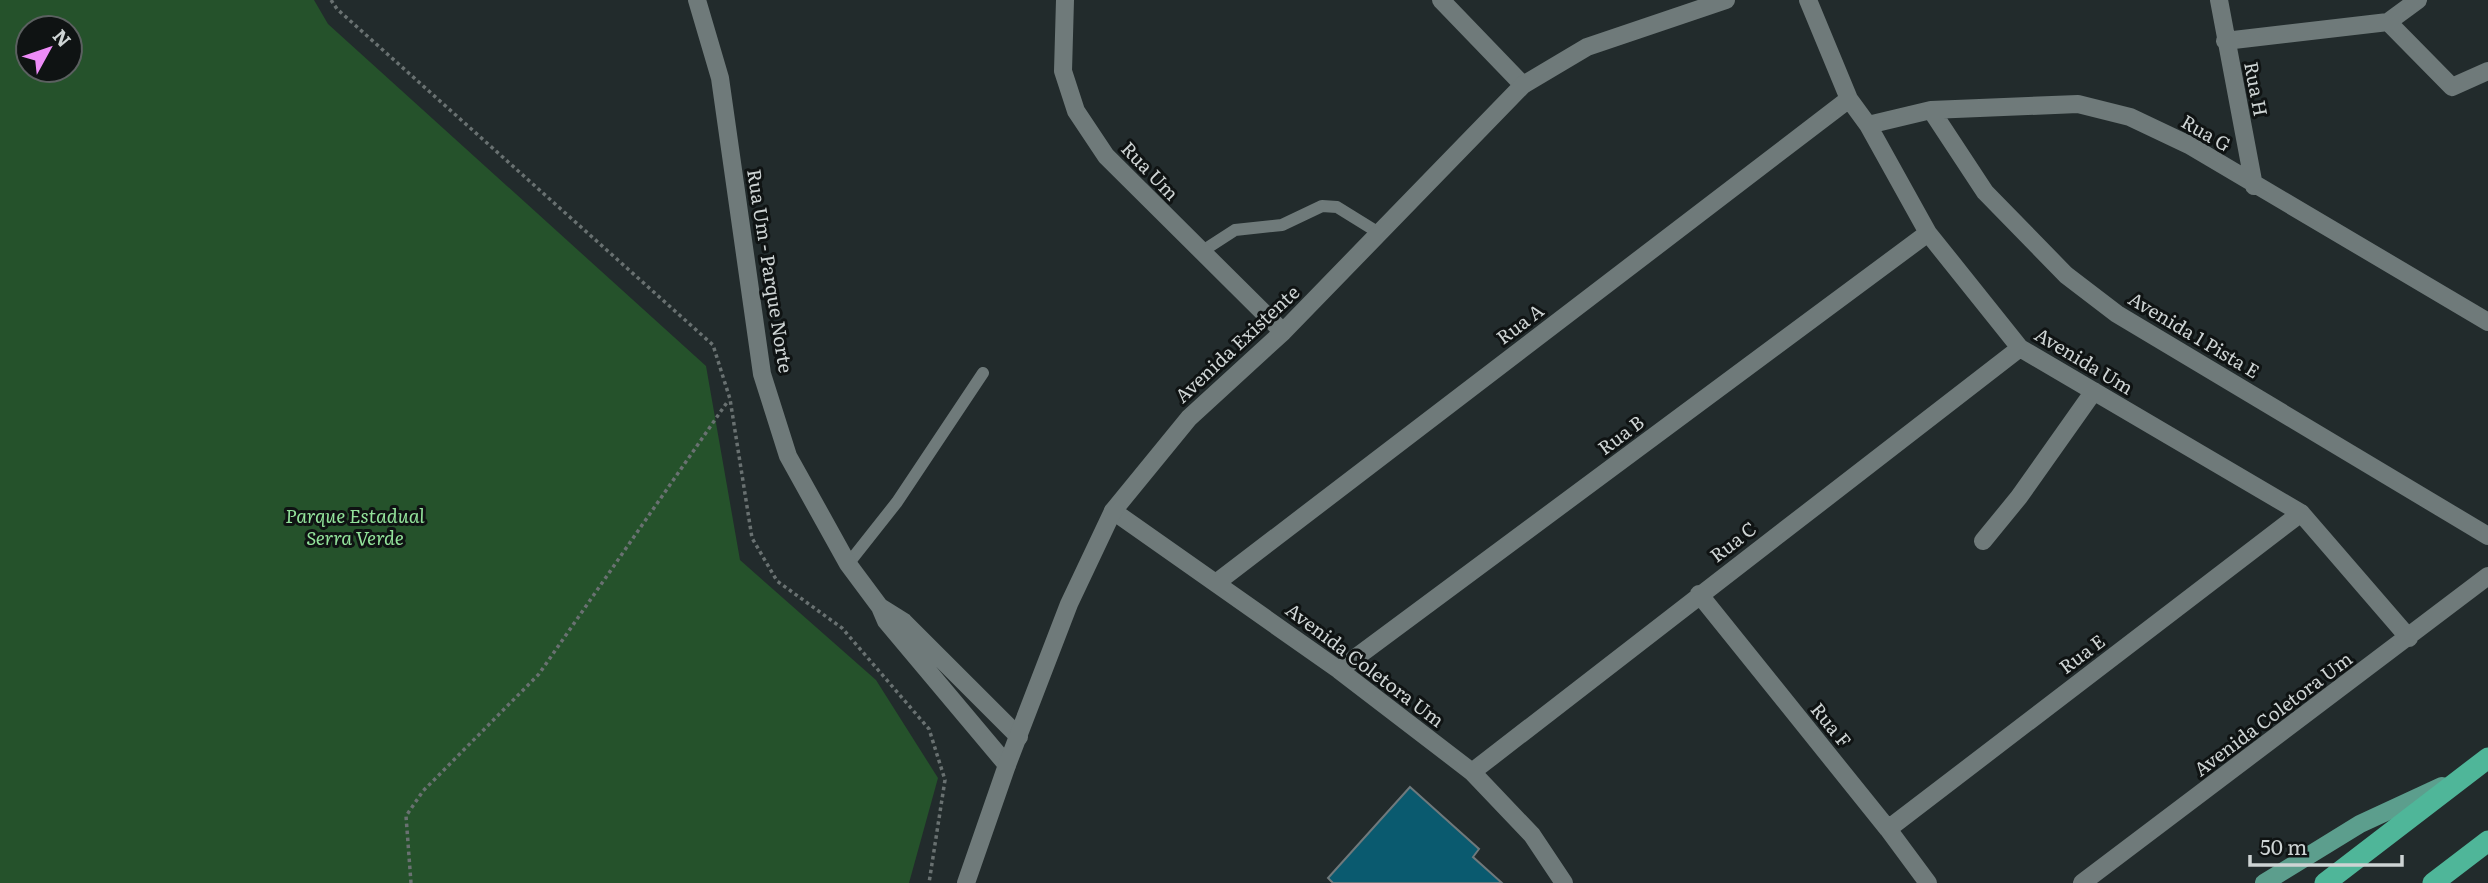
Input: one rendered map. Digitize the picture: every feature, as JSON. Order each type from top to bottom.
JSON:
[{"type":"highway","points":[[2325,883],[2488,758]]},
{"type":"highway","points":[[2433,883],[2488,841]]},
{"type":"main road","points":[[2264,883],[2360,824],[2468,774]]},
{"type":"street","name":"Rua Um - Parque Norte","points":[[696,0],[720,78],[762,374],[788,456],[848,564],[895,632],[1007,765]]},
{"type":"street","name":"Rua Um","points":[[1065,0],[1063,71],[1076,111],[1106,156],[1283,332]]},
{"type":"street","points":[[1441,0],[1523,85]]},
{"type":"street","name":"Avenida Existente","points":[[966,883],[1007,765],[1069,604],[1113,511],[1189,418],[1283,332],[1523,85],[1587,47],[1726,0]]},
{"type":"street","name":"Avenida Um","points":[[1808,0],[1849,99],[1868,125],[1928,233],[2020,348],[2301,513],[2409,638]]},
{"type":"street","name":"Rua H","points":[[2219,0],[2254,186]]},
{"type":"street","points":[[2225,41],[2388,22],[2418,0]]},
{"type":"street","points":[[2388,22],[2452,88],[2488,71]]},
{"type":"street","name":"Rua A","points":[[1216,583],[1849,99]]},
{"type":"street","name":"Rua G","points":[[1868,125],[1931,110],[2078,104],[2130,117],[2189,145],[2254,186],[2488,322]]},
{"type":"street","name":"Avenida 1 Pista E","points":[[1931,110],[1985,192],[2066,275],[2117,314],[2488,536]]},
{"type":"street","name":"Rua B","points":[[1339,670],[1928,233]]},
{"type":"street","name":"Rua C","points":[[1472,772],[1617,663],[1699,594],[2020,348]]},
{"type":"street","points":[[1983,541],[2019,497],[2094,391]]},
{"type":"street","name":"Avenida Coletora Um","points":[[1113,511],[1339,670],[1472,772],[1532,835],[1564,883]]},
{"type":"street","name":"Rua E","points":[[1888,829],[2301,513]]},
{"type":"street","name":"Avenida Coletora Um","points":[[2082,883],[2488,576]]},
{"type":"street","name":"Rua F","points":[[1699,594],[1888,829],[1928,883]]},
{"type":"street","name":"Rua Um - Parque Norte","points":[[880,607],[904,622],[1019,737]]},
{"type":"lane","points":[[1201,252],[1235,230],[1283,225],[1322,206],[1337,207],[1379,233]]},
{"type":"lane","points":[[848,564],[897,502],[983,373]]},
{"type":"path","points":[[331,0],[337,9],[713,345],[730,399],[752,538],[777,581],[842,628],[929,729],[945,780],[929,883]]},
{"type":"path","points":[[411,883],[406,816],[423,791],[539,674],[730,399]]},
{"type":"green space","name":"Parque Estadual Serra Verde","points":[[0,0],[314,0],[328,24],[706,366],[740,560],[876,680],[938,778],[909,883],[0,883]]},
{"type":"building","points":[[1410,787],[1479,849],[1473,857],[1502,883],[1333,883],[1328,878]]}]
